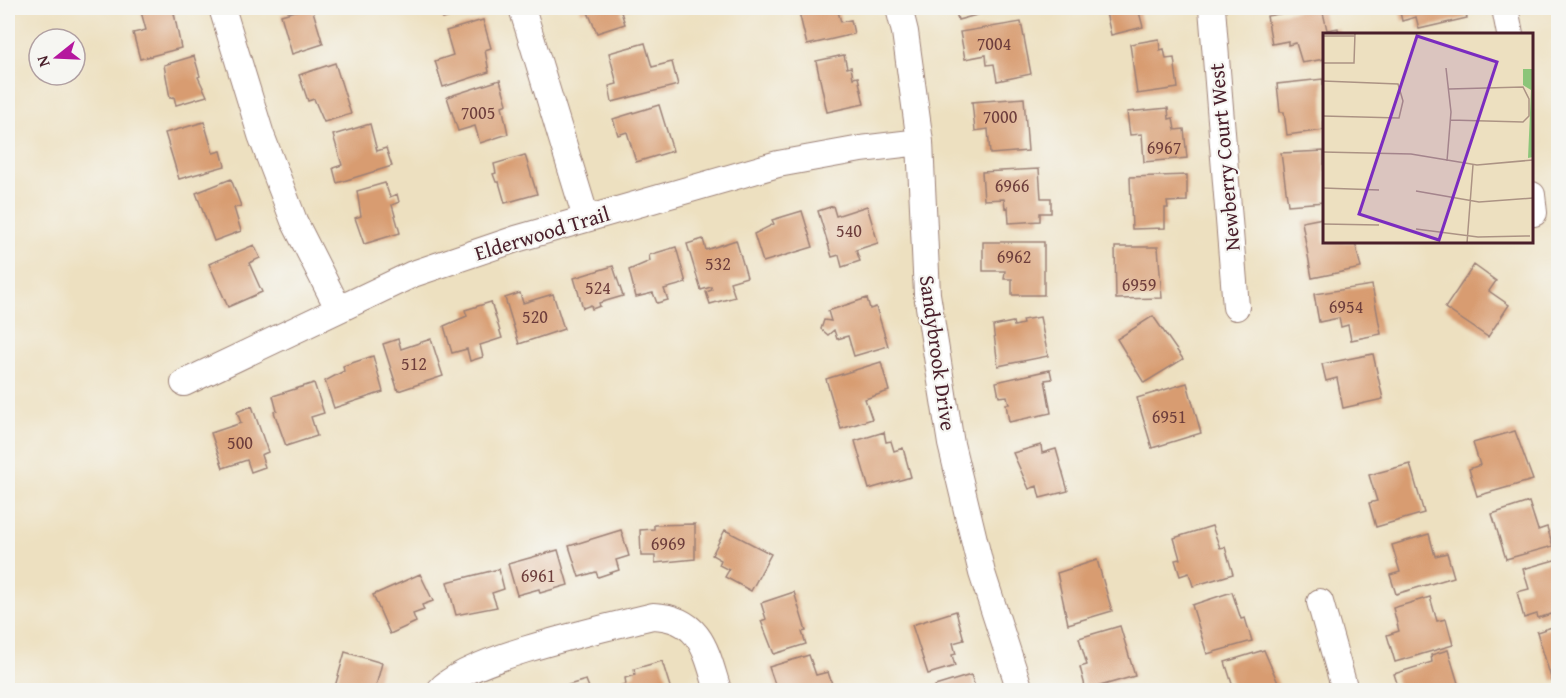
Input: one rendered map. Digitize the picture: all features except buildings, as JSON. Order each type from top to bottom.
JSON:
[{"type":"street","points":[[222,8],[261,135],[294,221],[338,308]]},
{"type":"street","points":[[522,8],[586,218]]},
{"type":"street","name":"Sandybrook Drive","points":[[899,8],[905,32],[920,142],[927,294],[951,444],[982,573],[1020,690]]},
{"type":"street","name":"Newberry Court West","points":[[1212,8],[1236,307]]},
{"type":"street","points":[[1505,8],[1510,33]]},
{"type":"street","name":"Elderwood Trail","points":[[183,383],[413,274],[516,238],[778,164],[861,149],[920,142]]},
{"type":"street","points":[[1320,602],[1345,690]]},
{"type":"street","points":[[440,690],[471,669],[550,643],[653,616],[671,617],[697,633],[718,690]]}]
